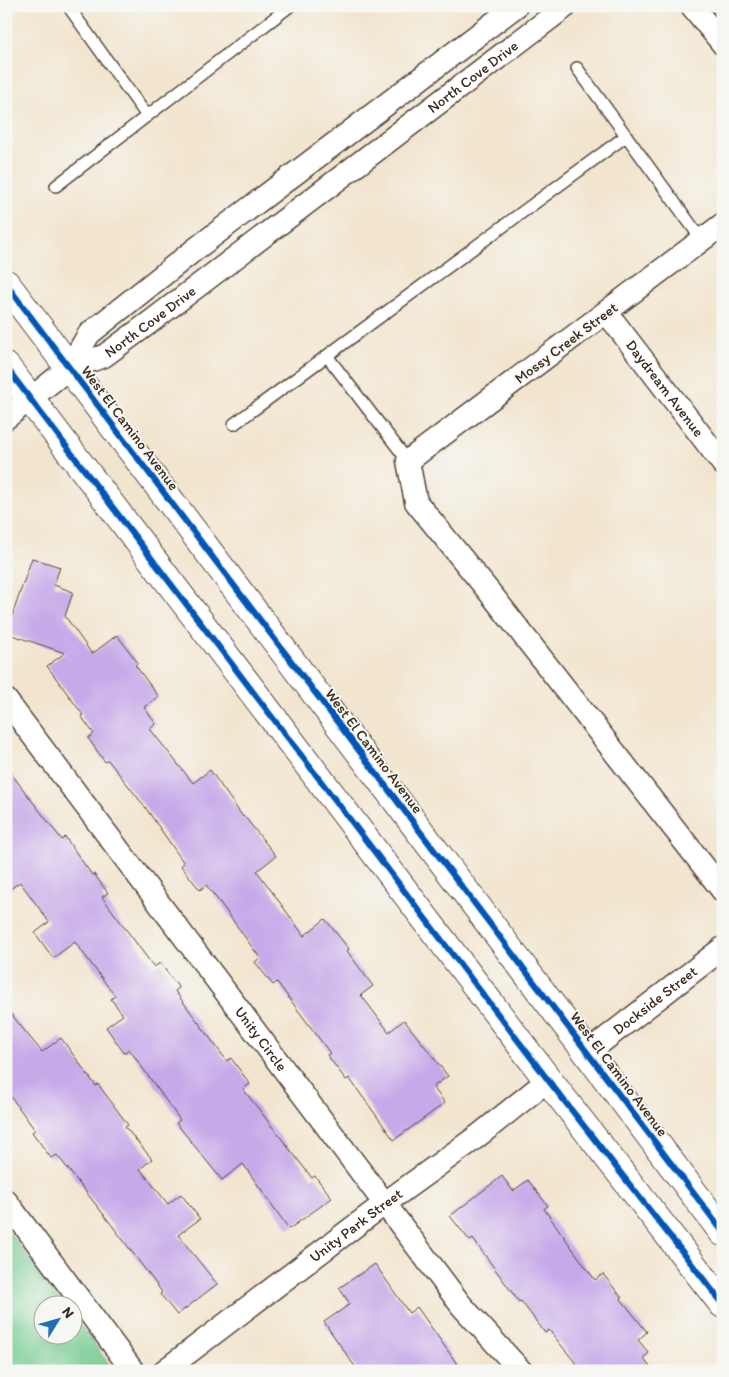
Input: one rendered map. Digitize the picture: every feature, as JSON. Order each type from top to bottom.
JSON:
[{"type":"main road","name":"West El Camino Avenue","points":[[6,284],[723,1232]]},
{"type":"main road","points":[[6,366],[548,1080],[723,1304]]},
{"type":"street","name":"North Cove Drive","points":[[70,368],[89,334],[193,251],[516,6]]},
{"type":"street","name":"North Cove Drive","points":[[70,368],[104,356],[566,6]]},
{"type":"street","points":[[692,6],[723,44]]},
{"type":"street","name":"Mossy Creek Street","points":[[408,461],[723,224]]},
{"type":"street","name":"Daydream Avenue","points":[[607,313],[723,464]]},
{"type":"street","points":[[6,418],[70,368]]},
{"type":"street","points":[[408,461],[416,502],[495,599],[723,891]]},
{"type":"street","name":"Unity Circle","points":[[6,700],[461,1305],[521,1371]]},
{"type":"street","name":"Dockside Street","points":[[587,1052],[723,948]]},
{"type":"street","name":"Unity Park Street","points":[[164,1371],[384,1204],[478,1136],[548,1080]]},
{"type":"street","points":[[6,1201],[133,1371]]},
{"type":"lane","points":[[68,6],[147,116]]},
{"type":"lane","points":[[56,186],[290,6]]},
{"type":"lane","points":[[576,68],[702,240]]},
{"type":"lane","points":[[234,424],[626,136]]},
{"type":"lane","points":[[327,356],[408,461]]},
{"type":"green space","points":[[694,6],[723,6],[723,44]]},
{"type":"green space","points":[[6,1228],[56,1294],[32,1294],[32,1344],[82,1344],[82,1328],[114,1371],[6,1371]]},
{"type":"building","points":[[32,558],[60,567],[54,585],[73,592],[65,616],[92,654],[117,635],[138,663],[135,665],[159,697],[144,707],[156,724],[150,729],[193,783],[210,770],[243,817],[276,856],[257,871],[304,936],[325,919],[349,949],[347,951],[373,986],[361,995],[389,1032],[404,1020],[448,1076],[433,1087],[445,1103],[394,1140],[349,1078],[346,1080],[327,1055],[330,1053],[277,982],[273,985],[255,962],[260,958],[221,904],[206,885],[200,890],[181,866],[184,863],[145,807],[108,760],[105,762],[88,738],[94,734],[81,716],[83,715],[47,666],[65,653],[6,633]]},
{"type":"building","points":[[6,767],[62,840],[65,837],[92,875],[94,874],[108,893],[102,897],[154,967],[160,963],[179,988],[175,991],[227,1061],[231,1058],[250,1084],[243,1089],[312,1178],[315,1176],[332,1198],[289,1229],[243,1164],[222,1180],[176,1123],[180,1120],[129,1049],[124,1053],[106,1027],[123,1015],[111,999],[115,996],[75,942],[53,958],[35,933],[49,922],[20,882],[6,892]]},
{"type":"building","points":[[6,1008],[42,1052],[61,1038],[96,1086],[98,1084],[128,1125],[125,1127],[152,1159],[140,1169],[168,1204],[181,1194],[200,1219],[178,1235],[217,1284],[177,1315],[111,1224],[57,1155],[51,1158],[32,1132],[35,1130],[6,1090]]},
{"type":"building","points":[[502,1176],[513,1191],[528,1180],[548,1206],[544,1209],[595,1280],[603,1274],[622,1298],[647,1332],[638,1340],[649,1353],[643,1358],[653,1371],[582,1371],[549,1330],[545,1333],[521,1301],[519,1302],[473,1239],[470,1241],[450,1216]]},
{"type":"building","points":[[375,1264],[409,1313],[417,1307],[462,1371],[358,1371],[324,1322],[350,1304],[339,1288]]},
{"type":"cycle path","points":[[6,284],[723,1232]]},
{"type":"cycle path","points":[[6,367],[548,1080],[723,1304]]}]
